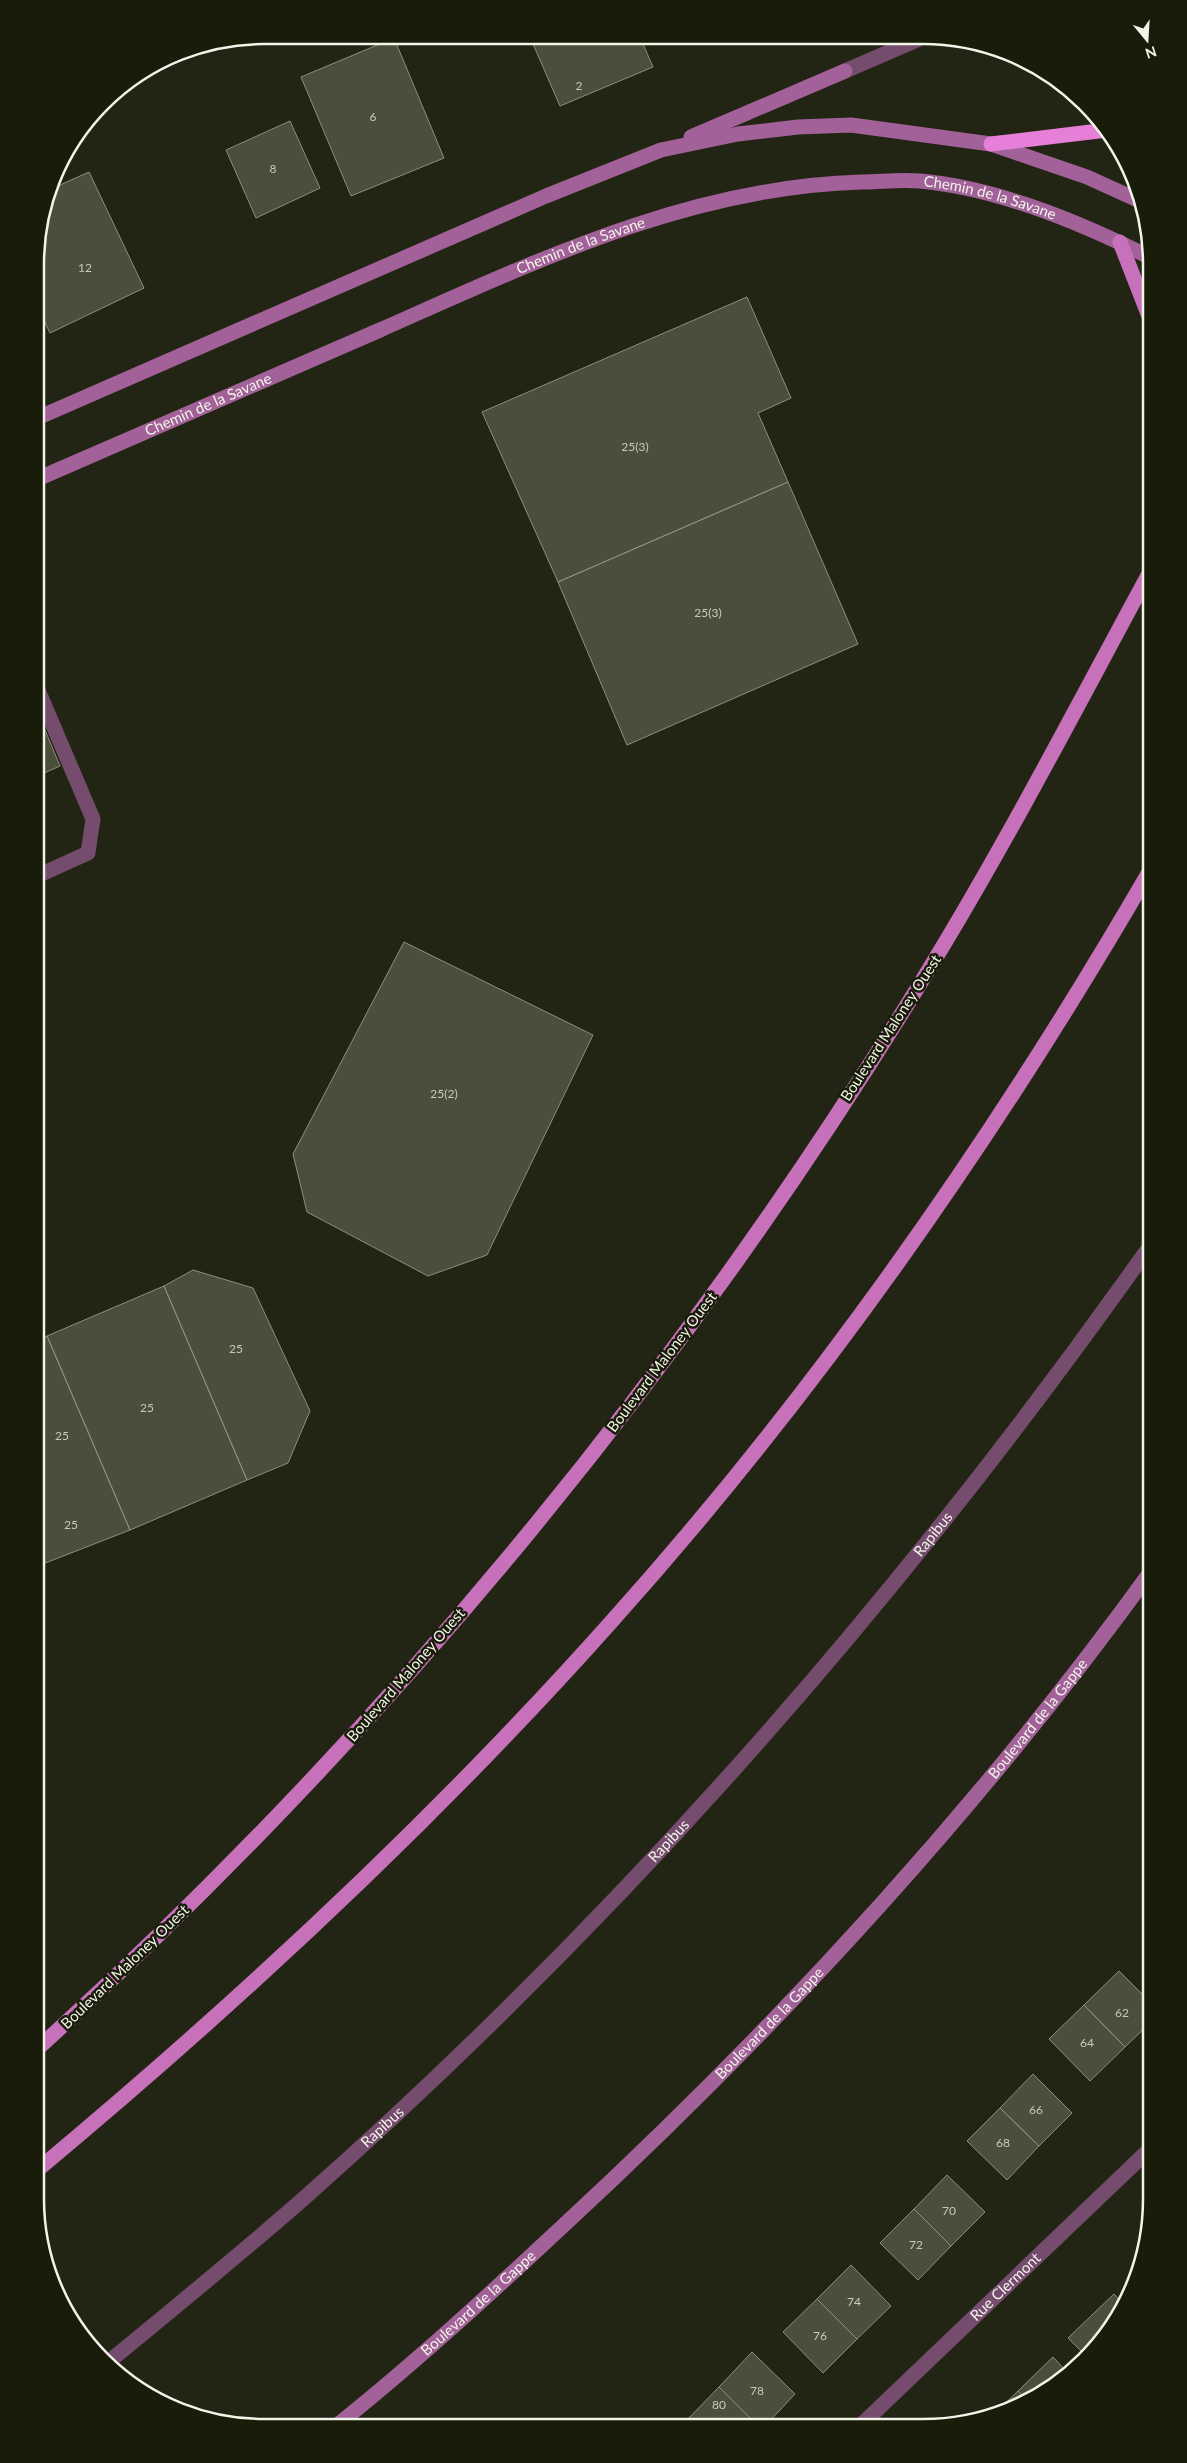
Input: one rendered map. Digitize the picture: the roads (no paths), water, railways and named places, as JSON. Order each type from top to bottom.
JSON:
[{"type":"highway","points":[[991,144],[1099,131]]},
{"type":"main road","points":[[1120,242],[1143,301]]},
{"type":"main road","name":"Boulevard Maloney Ouest","points":[[44,2043],[136,1957],[248,1848],[369,1719],[430,1650],[581,1467],[706,1305],[817,1142],[944,944],[1143,584]]},
{"type":"main road","points":[[44,2164],[213,2019],[386,1856],[562,1677],[665,1560],[823,1363],[913,1243],[1022,1081],[1143,882]]},
{"type":"street","points":[[44,416],[546,196],[661,150],[907,44]]},
{"type":"street","points":[[661,150],[738,134],[798,127],[851,125],[991,144],[1087,177],[1133,198]]},
{"type":"street","name":"Chemin de la Savane","points":[[44,476],[543,258],[658,216],[739,195],[792,186],[919,181],[974,190],[1021,204],[1084,226],[1143,254]]},
{"type":"street","points":[[44,704],[93,819],[88,853],[44,873]]},
{"type":"street","name":"Rapibus","points":[[112,2359],[294,2207],[363,2144],[517,1997],[665,1844],[780,1717],[905,1569],[1071,1355],[1143,1255]]},
{"type":"street","name":"Boulevard de la Gappe","points":[[344,2419],[445,2333],[644,2152],[822,1970],[994,1776],[1042,1716],[1143,1582]]},
{"type":"street","name":"Rue Clermont","points":[[867,2419],[1143,2156]]}]
